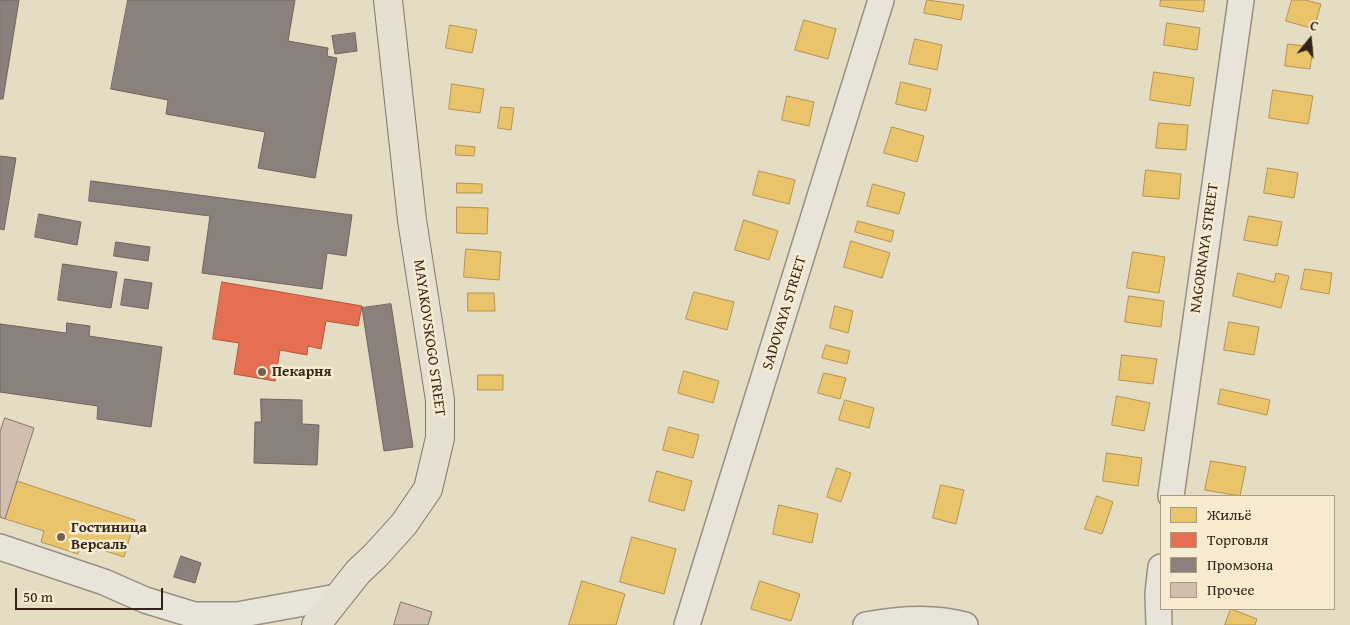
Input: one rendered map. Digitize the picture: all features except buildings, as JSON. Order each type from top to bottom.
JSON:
[{"type":"main road","name":"MAYAKOVSKOGO STREET","points":[[325,615],[404,524],[428,489],[440,438],[440,400],[412,220],[388,0]]},
{"type":"street","name":"SADOVAYA STREET","points":[[687,625],[881,0]]},
{"type":"street","name":"NAGORNAYA STREET","points":[[1171,495],[1241,0]]},
{"type":"street","name":"MAYAKOVSKOGO STREET","points":[[0,547],[104,582],[145,600],[194,615],[325,615]]},
{"type":"street","points":[[1159,625],[1158,593],[1160,576]]},
{"type":"street","points":[[866,625],[914,619],[954,622],[965,625]]},
{"type":"place","name":"Пекарня","points":[[262,372]]},
{"type":"place","name":"Гостиница Версаль","points":[[61,537]]}]
